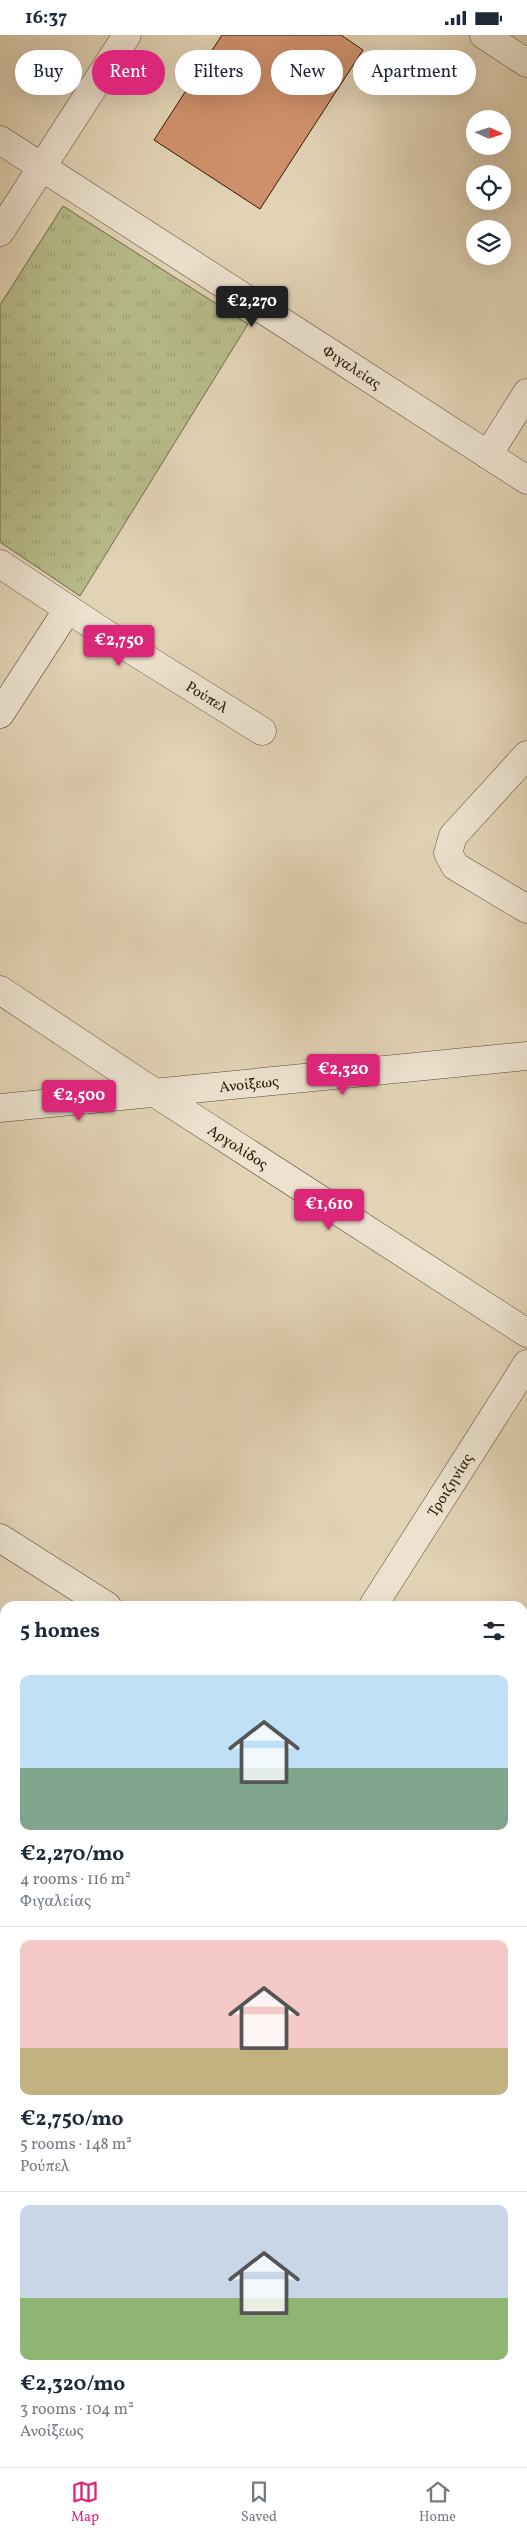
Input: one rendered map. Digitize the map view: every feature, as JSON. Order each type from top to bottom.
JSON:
[{"type":"street","points":[[0,232],[127,35]]},
{"type":"street","points":[[484,35],[527,63]]},
{"type":"street","name":"Φιγαλείας","points":[[0,140],[527,480]]},
{"type":"street","points":[[488,455],[527,393]]},
{"type":"street","name":"Ρούπελ","points":[[0,564],[262,731]]},
{"type":"street","points":[[0,715],[68,609]]},
{"type":"street","points":[[527,755],[452,836],[448,853],[455,866],[527,909]]},
{"type":"street","name":"Αργολίδος","points":[[0,990],[154,1093],[527,1333]]},
{"type":"street","name":"Ανοίξεως","points":[[0,1108],[527,1056]]},
{"type":"street","name":"Τροιζηνίας","points":[[376,1601],[527,1364]]},
{"type":"street","points":[[0,1538],[99,1601]]},
{"type":"green space","points":[[63,206],[248,324],[80,596],[0,542],[0,305]]},
{"type":"building","points":[[222,35],[341,35],[363,50],[353,50],[353,65],[343,81],[343,50],[271,50],[271,95],[334,95],[260,209],[154,140],[183,95],[261,95],[261,50],[212,50]]}]
